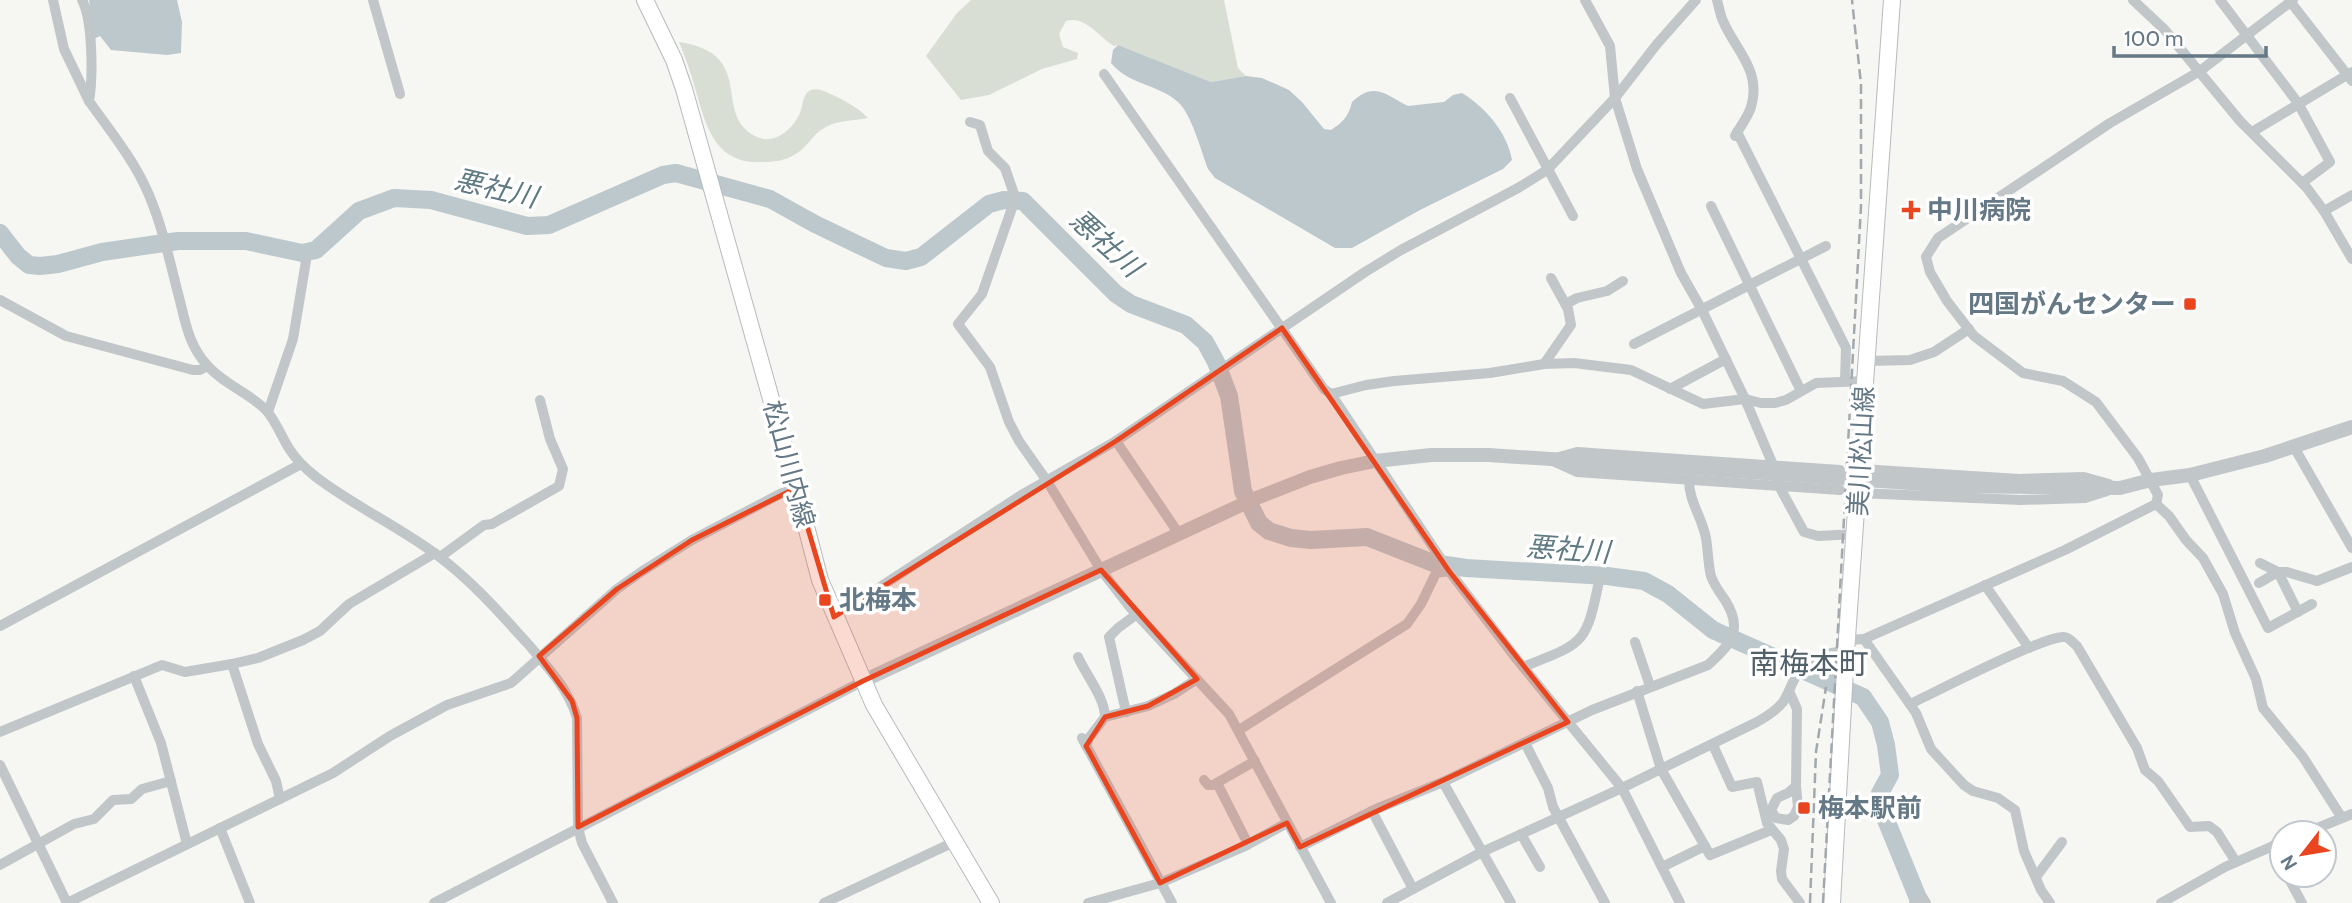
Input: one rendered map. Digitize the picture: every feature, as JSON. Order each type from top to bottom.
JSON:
[{"type":"main road","name":"松山川内線","points":[[645,0],[674,60],[684,89],[820,580],[834,617],[874,705],[991,903]]},
{"type":"main road","name":"美川松山線","points":[[1832,903],[1853,644],[1856,534],[1892,0]]},
{"type":"street","points":[[53,0],[64,49],[89,101],[141,178],[149,195],[165,243],[187,331],[207,366],[251,396],[268,412],[301,464],[340,494],[437,555],[476,586],[539,656],[572,701],[577,718],[578,827],[582,843],[613,903]]},
{"type":"street","points":[[82,0],[89,18],[92,86],[89,101]]},
{"type":"street","points":[[373,0],[400,94]]},
{"type":"street","points":[[1585,0],[1610,46],[1615,98],[1636,169],[1681,273],[1745,399],[1769,469],[1804,532],[1818,536],[1856,534]]},
{"type":"street","points":[[834,617],[1116,440],[1401,250],[1547,170],[1615,98],[1696,0]]},
{"type":"street","points":[[1717,0],[1723,21],[1742,51],[1752,74],[1751,108],[1736,136],[1846,348],[1845,381]]},
{"type":"street","points":[[2133,0],[2164,29],[2252,132],[2302,183],[2324,211],[2352,259]]},
{"type":"street","points":[[2220,0],[2298,103],[2330,162],[2302,183]]},
{"type":"street","points":[[2156,504],[2158,495],[2151,480],[2118,429],[2096,402],[2063,381],[2023,373],[1974,336],[1947,301],[1930,272],[1926,257],[1938,238],[2110,124],[2200,71],[2291,1],[2351,76],[2298,103],[2252,132]]},
{"type":"street","points":[[1104,74],[1324,389],[1331,394],[1446,565],[1523,667],[1622,788],[1677,902]]},
{"type":"street","points":[[1510,98],[1573,216]]},
{"type":"street","points":[[970,122],[980,125],[988,151],[1005,168],[1013,199],[982,294],[958,324],[990,367],[1009,422],[1101,570],[1137,614],[1229,714],[1331,903]]},
{"type":"street","points":[[2324,211],[2352,195]]},
{"type":"street","points":[[1711,206],[1801,391]]},
{"type":"street","points":[[1634,344],[1826,246]]},
{"type":"street","points":[[268,412],[295,331],[306,261]]},
{"type":"street","points":[[1544,364],[1571,325],[1566,304],[1550,278]]},
{"type":"street","points":[[1566,304],[1577,298],[1606,291],[1623,281]]},
{"type":"street","points":[[0,300],[66,336],[193,370],[207,366]]},
{"type":"street","points":[[1867,361],[1910,360],[1934,352],[1969,329]]},
{"type":"street","points":[[1670,388],[1726,359]]},
{"type":"street","points":[[1331,394],[1394,381],[1574,363],[1631,370],[1703,404],[1745,399],[1761,403],[1775,402],[1816,383],[1866,381]]},
{"type":"street","points":[[0,732],[162,665],[185,672],[232,664],[258,658],[320,631],[349,604],[437,555],[484,525],[492,524],[559,486],[563,469],[550,439],[540,400]]},
{"type":"street","points":[[1859,493],[2020,500],[2085,498],[2151,480],[2190,475],[2294,447],[2352,427]]},
{"type":"street","points":[[1116,440],[1179,534]]},
{"type":"street","points":[[2294,447],[2352,548]]},
{"type":"street","points":[[434,903],[863,681],[1254,499],[1310,477],[1375,461],[1452,454],[1769,469],[1953,486],[2120,488]]},
{"type":"street","points":[[1549,460],[1577,472],[1840,490]]},
{"type":"street","points":[[0,626],[301,464]]},
{"type":"street","points":[[1812,488],[1820,481],[1819,473],[1813,468]]},
{"type":"street","points":[[1769,469],[1840,470]]},
{"type":"street","points":[[1861,469],[2019,479],[2084,477],[2120,488]]},
{"type":"street","points":[[2190,475],[2268,628],[2312,604]]},
{"type":"street","points":[[1300,847],[1637,691],[1708,665],[1727,647],[1734,633],[1734,617],[1711,577],[1706,536],[1690,498],[1689,481]]},
{"type":"street","points":[[0,765],[67,903],[332,773],[390,736],[447,705],[511,683],[617,589],[641,572],[692,540],[796,488]]},
{"type":"street","points":[[1387,903],[1482,852],[1713,745],[1771,714],[1784,700],[1795,678],[1808,663],[1825,653],[1853,644],[2066,550],[2156,504]]},
{"type":"street","points":[[2156,504],[2203,558],[2223,594],[2235,633],[2256,679],[2263,708],[2347,816]]},
{"type":"street","points":[[2260,563],[2278,572],[2318,581],[2352,567]]},
{"type":"street","points":[[1239,730],[1407,624],[1421,604],[1436,573],[1446,565]]},
{"type":"street","points":[[2278,572],[2298,612]]},
{"type":"street","points":[[2259,583],[2278,572]]},
{"type":"street","points":[[1523,667],[1566,650],[1580,640],[1587,630],[1599,581]]},
{"type":"street","points":[[1985,585],[2029,648]]},
{"type":"street","points":[[1126,712],[1109,637],[1137,614]]},
{"type":"street","points":[[1910,704],[2029,648],[2055,638],[2070,639],[2077,646],[2137,748],[2145,770],[2158,781],[2190,827],[2209,826],[2217,832],[2236,862]]},
{"type":"street","points":[[1635,642],[1650,686]]},
{"type":"street","points":[[1853,644],[1910,704],[1931,749],[1954,775],[1973,790],[1998,798],[2015,810],[2024,850],[2041,890],[2050,903]]},
{"type":"street","points":[[1078,657],[1105,709],[1105,717],[1084,742],[1172,903]]},
{"type":"street","points":[[232,664],[258,744],[276,781],[280,799]]},
{"type":"street","points":[[134,676],[161,743],[187,844]]},
{"type":"street","points":[[1105,717],[1148,706],[1197,679]]},
{"type":"street","points":[[1637,691],[1661,769],[1710,855],[1771,830]]},
{"type":"street","points":[[1789,691],[1797,709],[1796,786]]},
{"type":"street","points":[[1525,743],[1549,788],[1553,807],[1602,902]]},
{"type":"street","points":[[1713,745],[1732,787],[1757,782],[1762,810],[1784,849],[1782,879],[1800,903]]},
{"type":"street","points":[[1204,780],[1208,785],[1217,783],[1255,761]]},
{"type":"street","points":[[0,864],[74,824],[94,819],[113,800],[131,799],[142,789],[171,781]]},
{"type":"street","points":[[1443,782],[1511,903]]},
{"type":"street","points":[[1217,783],[1248,844]]},
{"type":"street","points":[[1373,811],[1413,889]]},
{"type":"street","points":[[1088,903],[1160,883],[1248,844],[1287,823]]},
{"type":"street","points":[[220,828],[250,903]]},
{"type":"street","points":[[1521,834],[1540,867]]},
{"type":"street","points":[[824,903],[954,842]]},
{"type":"street","points":[[2036,877],[2062,842]]},
{"type":"street","points":[[1662,867],[1705,846]]},
{"type":"street","points":[[2161,903],[2236,862],[2268,848]]},
{"type":"highlighted area","points":[[1282,328],[1449,571],[1568,722],[1300,847],[1287,823],[1160,883],[1086,746],[1105,717],[1148,706],[1197,679],[1101,570],[863,681],[578,827],[577,718],[572,701],[539,656],[617,589],[692,540],[796,488],[834,617],[1116,441]]},
{"type":"shaded area","points":[[89,0],[177,0],[182,22],[181,53],[167,55],[111,50],[100,36],[94,39]]},
{"type":"shaded area","points":[[971,0],[1224,0],[1238,68],[1246,76],[1211,82],[1118,45],[1114,46],[1086,24],[1073,20],[1066,21],[1059,34],[1063,47],[1078,53],[1077,59],[1042,69],[989,95],[961,100],[926,56],[957,13]]},
{"type":"shaded area","points":[[679,42],[703,49],[718,59],[726,72],[736,115],[743,127],[757,137],[770,139],[788,130],[800,113],[806,94],[814,89],[846,101],[868,118],[826,127],[798,152],[783,160],[746,161],[733,157],[723,150],[708,128]]},
{"type":"shaded area","points":[[1118,45],[1211,82],[1246,76],[1262,78],[1289,90],[1324,129],[1331,130],[1344,119],[1352,102],[1368,92],[1381,92],[1408,106],[1444,102],[1453,95],[1462,93],[1479,105],[1494,121],[1512,160],[1503,169],[1420,210],[1352,248],[1335,248],[1215,178],[1208,169],[1188,115],[1178,102],[1162,91],[1126,76],[1111,63],[1113,50]]},
{"type":"waterway","name":"悪社川","points":[[0,233],[18,256],[29,265],[40,266],[102,252],[178,241],[246,241],[302,253],[316,250],[359,211],[394,198],[431,200],[527,226],[549,225],[663,175],[676,173],[770,199],[886,258],[906,261],[921,257],[989,204],[1004,200],[1023,201],[1116,294],[1131,304],[1186,325],[1205,342],[1229,396],[1243,491],[1259,523],[1269,531],[1291,538],[1311,540],[1367,537],[1433,563],[1466,568],[1607,576],[1644,581],[1668,594],[1713,630],[1863,697],[1880,722],[1886,745],[1890,775],[1880,793],[1884,815],[1920,903]]},
{"type":"railway","points":[[1823,903],[1861,206],[1861,84],[1852,0]]},
{"type":"railway","points":[[1810,903],[1816,752],[1826,687]]},
{"type":"place","name":"中川病院","points":[[1911,210]]},
{"type":"place","name":"四国がんセンター","points":[[2190,304]]},
{"type":"place","name":"北梅本","points":[[825,600]]},
{"type":"place","name":"梅本駅前","points":[[1804,808]]},
{"type":"district","name":"南梅本町","points":[[1809,664]]}]
